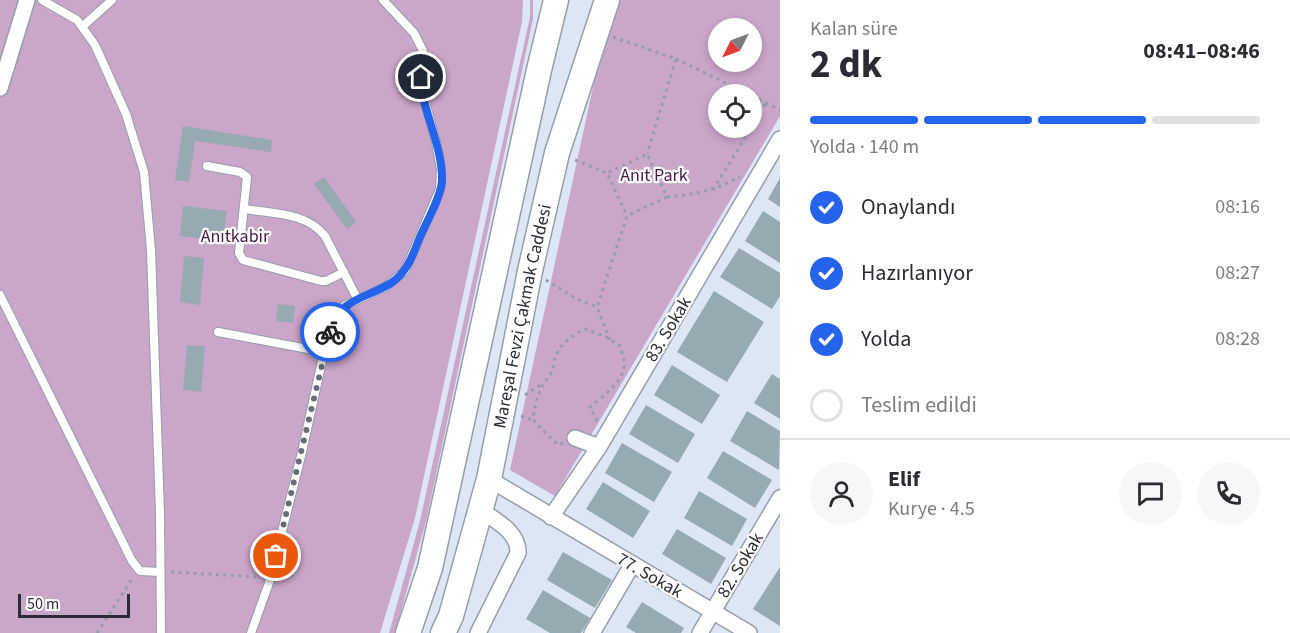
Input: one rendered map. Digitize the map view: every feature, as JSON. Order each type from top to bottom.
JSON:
[{"type":"main road","name":"Mareşal Fevzi Çakmak Caddesi","points":[[408,633],[430,568],[536,81],[556,0]]},
{"type":"main road","name":"Mareşal Fevzi Çakmak Caddesi","points":[[443,633],[451,616],[489,479],[530,271],[557,153],[607,0]]},
{"type":"street","points":[[0,88],[27,0]]},
{"type":"street","name":"83. Sokak","points":[[551,517],[599,447],[780,139]]},
{"type":"street","points":[[575,438],[599,447]]},
{"type":"street","name":"77. Sokak","points":[[489,479],[749,633]]},
{"type":"street","name":"82. Sokak","points":[[700,633],[780,498]]},
{"type":"street","points":[[478,633],[518,553],[519,544],[511,533],[481,510]]},
{"type":"street","points":[[592,633],[632,564]]},
{"type":"lane","points":[[42,0],[67,13],[83,26],[108,70],[136,143],[146,190],[151,250],[160,513],[161,633]]},
{"type":"lane","points":[[83,26],[112,0]]},
{"type":"lane","points":[[251,633],[271,577],[324,352],[337,315],[344,306],[385,287],[405,271],[442,182],[436,142],[421,87],[423,51],[414,33],[383,0]]},
{"type":"lane","points":[[207,166],[240,172],[247,177],[239,253],[243,260],[321,281],[326,281],[344,272]]},
{"type":"lane","points":[[244,210],[301,218],[310,222],[325,236],[357,298]]},
{"type":"lane","points":[[0,295],[132,561],[138,570],[160,572]]},
{"type":"lane","points":[[218,332],[324,352]]},
{"type":"path","points":[[597,31],[676,59],[727,84]]},
{"type":"path","points":[[667,197],[648,154],[676,59]]},
{"type":"path","points":[[762,101],[780,110]]},
{"type":"path","points":[[762,109],[766,103]]},
{"type":"path","points":[[712,190],[744,138]]},
{"type":"path","points":[[557,153],[607,173],[627,216],[597,307],[610,340]]},
{"type":"path","points":[[607,173],[648,154]]},
{"type":"path","points":[[627,216],[667,197],[699,194],[712,190],[766,165]]},
{"type":"path","points":[[530,271],[576,299],[597,307]]},
{"type":"path","points":[[575,438],[558,445],[533,420],[534,406],[541,384],[553,371],[552,360],[570,336],[585,329],[620,346],[625,363],[610,391],[590,406]]},
{"type":"path","points":[[97,633],[138,570]]},
{"type":"path","points":[[160,572],[271,577]]},
{"type":"green space","name":"Anıtkabir","points":[[0,0],[523,0],[522,22],[415,518],[380,633],[0,633]]},
{"type":"green space","points":[[530,0],[533,0],[533,19],[426,521],[395,633],[389,633],[420,521],[530,17]]},
{"type":"green space","name":"Anıt Park","points":[[618,0],[780,0],[780,116],[555,496],[510,470],[600,55]]},
{"type":"building","points":[[183,126],[272,140],[271,152],[195,141],[189,182],[175,180]]},
{"type":"building","points":[[324,177],[356,222],[347,229],[314,184]]},
{"type":"building","points":[[780,178],[780,207],[768,199]]},
{"type":"building","points":[[183,206],[227,211],[223,241],[180,236]]},
{"type":"building","points":[[763,211],[780,222],[780,263],[745,241]]},
{"type":"building","points":[[739,248],[780,273],[780,296],[772,309],[720,277]]},
{"type":"building","points":[[184,256],[204,258],[200,305],[180,302]]},
{"type":"building","points":[[714,291],[764,322],[727,382],[677,352]]},
{"type":"building","points":[[278,304],[295,306],[293,323],[276,321]]},
{"type":"building","points":[[187,345],[205,346],[201,392],[183,390]]},
{"type":"building","points":[[672,365],[720,395],[702,424],[654,395]]},
{"type":"building","points":[[772,374],[780,379],[780,419],[754,403]]},
{"type":"building","points":[[646,405],[695,434],[678,463],[629,434]]},
{"type":"building","points":[[747,411],[780,431],[779,470],[730,441]]},
{"type":"building","points":[[622,443],[672,472],[654,502],[605,473]]},
{"type":"building","points":[[723,451],[772,480],[755,508],[707,478]]},
{"type":"building","points":[[603,482],[650,511],[633,538],[586,509]]},
{"type":"building","points":[[699,491],[747,519],[732,546],[684,518]]},
{"type":"building","points":[[677,529],[726,558],[711,584],[662,554]]},
{"type":"building","points":[[563,552],[612,580],[595,608],[547,580]]},
{"type":"building","points":[[780,567],[780,626],[753,609]]},
{"type":"building","points":[[543,590],[590,618],[581,633],[550,633],[526,619]]},
{"type":"building","points":[[642,602],[684,628],[681,633],[636,633],[626,627]]},
{"type":"way so far","points":[[276,556],[330,332]]},
{"type":"route","points":[[330,332],[337,315],[344,306],[385,287],[405,271],[440,189],[441,169],[430,118],[422,95],[421,77]]}]
